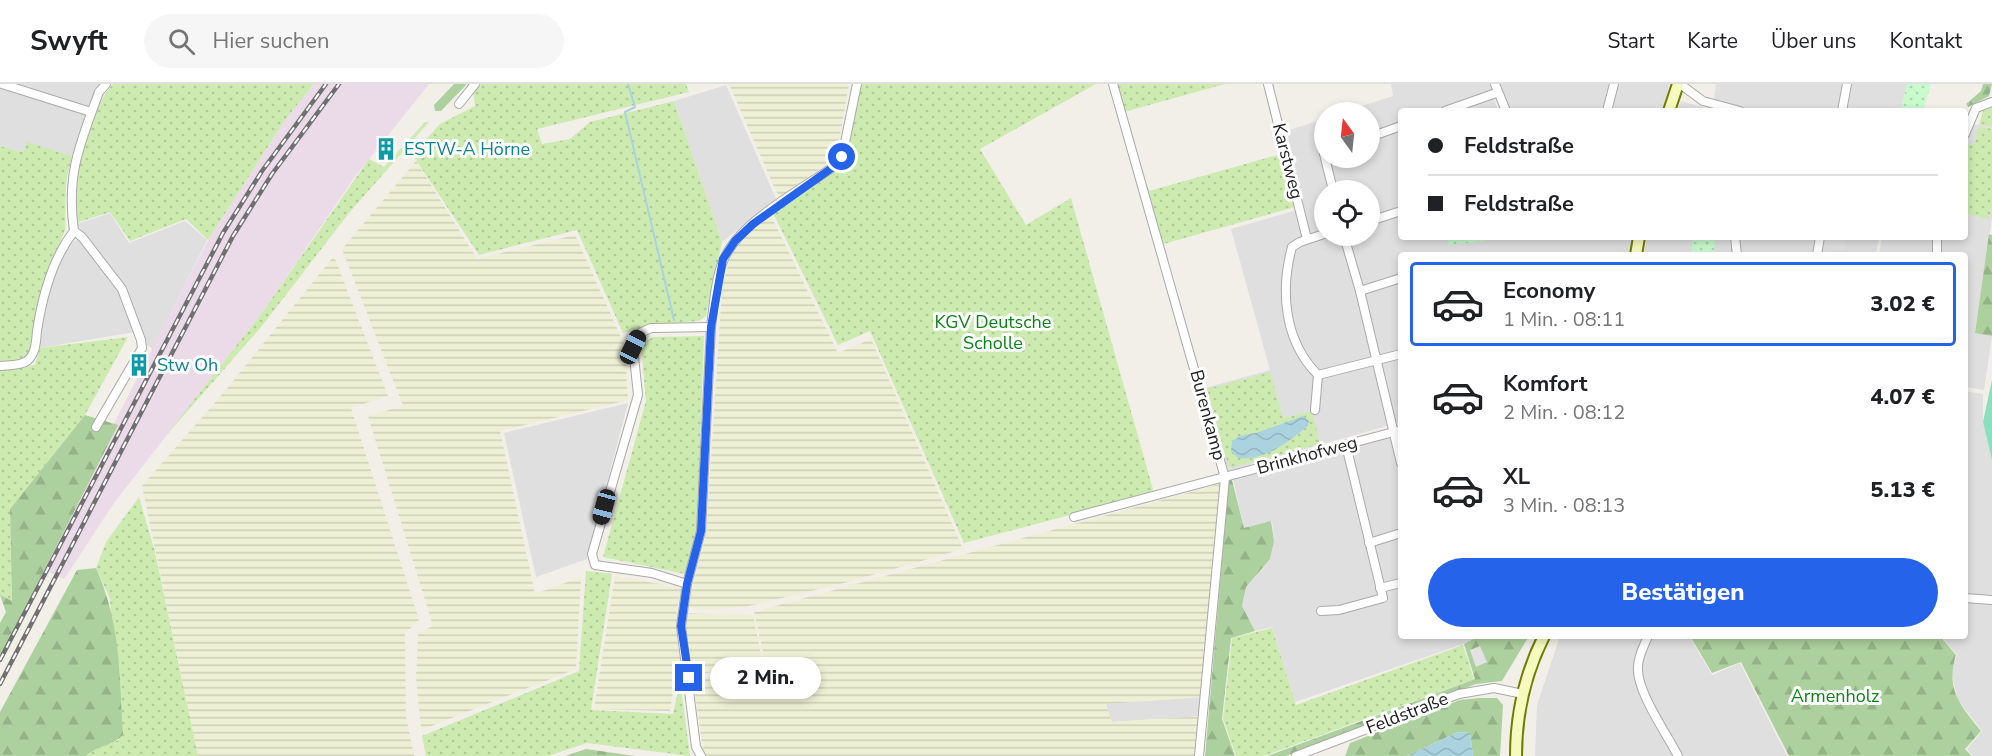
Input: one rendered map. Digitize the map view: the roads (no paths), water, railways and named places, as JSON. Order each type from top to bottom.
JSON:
[{"type":"street","points":[[2,84],[92,112]]},
{"type":"street","points":[[0,366],[27,361],[34,353],[40,310],[48,285],[66,241],[74,231],[70,182],[99,92],[106,84]]},
{"type":"street","points":[[459,104],[475,84]]},
{"type":"street","points":[[701,756],[696,742],[681,626],[687,584],[701,531],[711,327],[723,259],[735,241],[753,224],[836,165],[842,157],[857,84]]},
{"type":"street","name":"Burenkamp","points":[[1113,84],[1225,478],[1199,756]]},
{"type":"street","name":"Karstweg","points":[[1268,84],[1307,239]]},
{"type":"street","points":[[1608,108],[1614,84]]},
{"type":"street","points":[[1670,108],[1679,84],[1703,101],[1729,108]]},
{"type":"street","points":[[1842,108],[1846,84]]},
{"type":"street","points":[[1452,108],[1496,88],[1505,108]]},
{"type":"street","points":[[1968,128],[1977,108],[1992,102]]},
{"type":"street","points":[[1380,133],[1398,127]]},
{"type":"street","points":[[1380,218],[1398,212]]},
{"type":"street","points":[[74,231],[82,237],[122,289],[142,348],[96,427]]},
{"type":"street","points":[[1314,237],[1292,247],[1287,287],[1287,311],[1296,346],[1307,364],[1318,375],[1316,410]]},
{"type":"street","points":[[1347,246],[1398,431]]},
{"type":"street","points":[[1360,291],[1398,279]]},
{"type":"street","points":[[687,584],[652,573],[595,565],[592,554],[638,395],[633,347],[640,333],[651,328],[711,327]]},
{"type":"street","points":[[1318,375],[1398,355]]},
{"type":"street","name":"Brinkhofweg","points":[[1074,517],[1398,431]]},
{"type":"street","points":[[1321,611],[1339,610],[1383,598],[1347,445]]},
{"type":"street","points":[[1369,543],[1398,534]]},
{"type":"street","points":[[1380,588],[1398,584]]},
{"type":"street","points":[[1968,598],[1992,600]]},
{"type":"street","points":[[1516,756],[1518,718],[1523,694],[1532,661],[1543,639]]},
{"type":"street","points":[[1647,639],[1637,668],[1643,689],[1678,756]]},
{"type":"street","name":"Feldstraße","points":[[1296,756],[1458,694],[1494,688],[1523,694]]},
{"type":"water","points":[[1303,416],[1309,421],[1308,426],[1276,449],[1258,457],[1248,458],[1238,458],[1231,451],[1232,441],[1240,436],[1259,432]]},
{"type":"water","points":[[1458,732],[1470,733],[1473,756],[1407,756]]},
{"type":"waterway","points":[[628,84],[635,107],[625,112],[674,320]]},
{"type":"railway","points":[[0,660],[223,233],[262,171],[326,84]]},
{"type":"railway","points":[[0,684],[233,236],[272,174],[339,84]]},
{"type":"place","name":"ESTW-A Hörne","points":[[386,149]]},
{"type":"place","name":"Stw Oh","points":[[139,365]]},
{"type":"park label","name":"KGV Deutsche Scholle","points":[[993,332]]},
{"type":"park label","name":"Armenholz","points":[[1835,696]]}]
